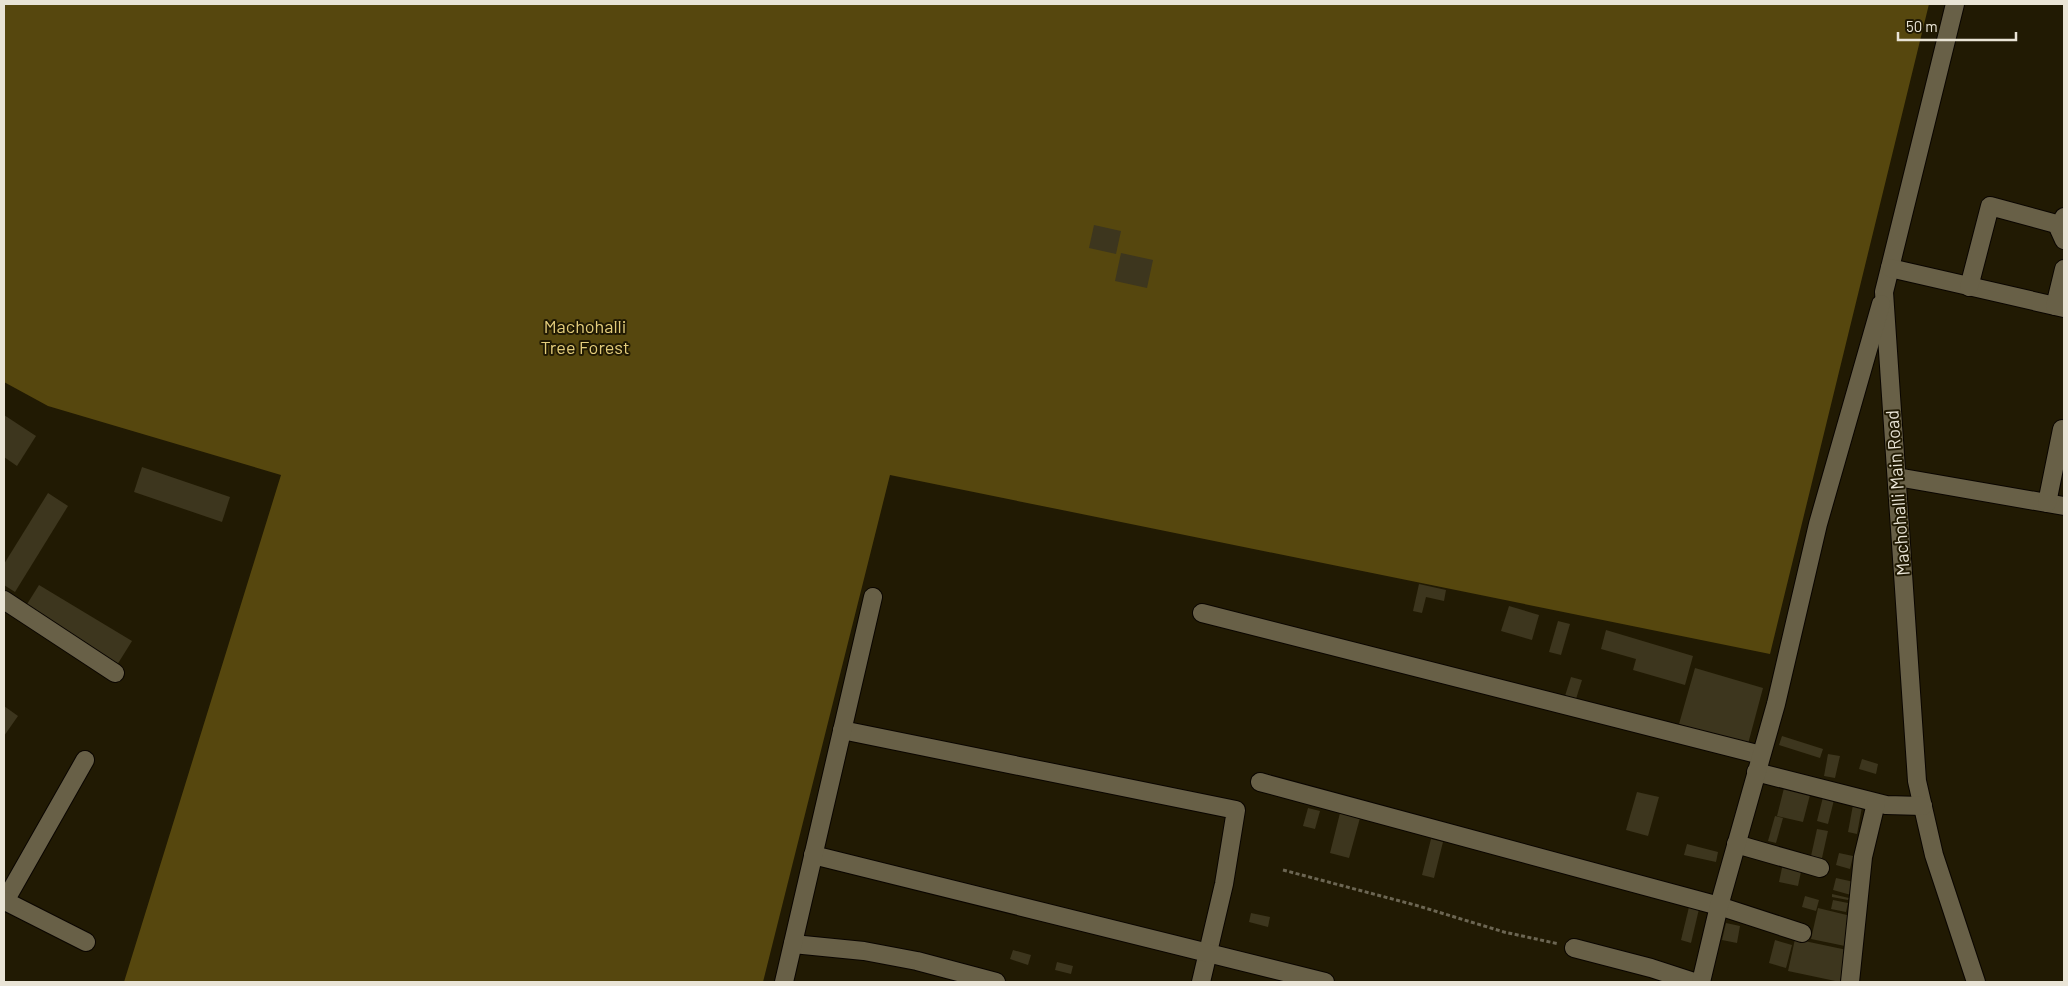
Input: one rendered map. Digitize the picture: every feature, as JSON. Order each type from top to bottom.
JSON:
[{"type":"street","name":"Machohalli Main Road","points":[[1955,4],[1884,292],[1917,781],[1934,854],[1976,982]]},
{"type":"street","points":[[1969,287],[1990,206],[2063,227]]},
{"type":"street","points":[[1890,268],[2059,307],[2064,269]]},
{"type":"street","points":[[1700,982],[1718,906],[1776,704],[1818,524],[1884,292]]},
{"type":"street","points":[[1897,477],[2056,504],[2062,429]]},
{"type":"street","points":[[784,982],[873,598]]},
{"type":"street","points":[[4,600],[115,673]]},
{"type":"street","points":[[1202,613],[1761,755]]},
{"type":"street","points":[[842,730],[1236,810],[1224,884],[1201,982]]},
{"type":"street","points":[[85,760],[4,901],[86,942]]},
{"type":"street","points":[[1756,772],[1876,803],[1923,806]]},
{"type":"street","points":[[1260,782],[1718,906],[1802,933]]},
{"type":"street","points":[[1850,982],[1863,857],[1876,803]]},
{"type":"street","points":[[1736,844],[1820,868]]},
{"type":"street","points":[[813,855],[1325,982]]},
{"type":"street","points":[[793,944],[873,952],[917,961],[996,982]]},
{"type":"street","points":[[1574,948],[1651,968],[1694,982]]},
{"type":"path","points":[[1283,870],[1415,905],[1504,932],[1574,948]]},
{"type":"green space","name":"Machohalli Tree Forest","points":[[4,4],[1929,4],[1770,654],[890,475],[763,982],[124,982],[281,475],[48,406],[4,382]]},
{"type":"building","points":[[1094,225],[1121,231],[1116,254],[1089,248]]},
{"type":"building","points":[[1121,253],[1153,260],[1147,288],[1115,281]]},
{"type":"building","points":[[4,415],[36,436],[17,466],[4,457]]},
{"type":"building","points":[[142,467],[230,497],[222,522],[134,492]]},
{"type":"building","points":[[48,493],[68,506],[15,592],[4,585],[4,564]]},
{"type":"building","points":[[1419,584],[1446,590],[1444,601],[1426,597],[1422,613],[1413,611]]},
{"type":"building","points":[[39,585],[132,641],[117,665],[24,609]]},
{"type":"building","points":[[1509,606],[1539,615],[1532,640],[1501,631]]},
{"type":"building","points":[[1558,621],[1570,624],[1561,655],[1549,652]]},
{"type":"building","points":[[1606,630],[1693,656],[1685,685],[1633,670],[1636,659],[1601,649]]},
{"type":"building","points":[[1695,668],[1763,688],[1748,744],[1679,724]]},
{"type":"building","points":[[1571,677],[1582,680],[1576,699],[1565,696]]},
{"type":"building","points":[[4,706],[18,716],[4,736]]},
{"type":"building","points":[[1782,736],[1823,749],[1820,758],[1779,745]]},
{"type":"building","points":[[1828,754],[1840,756],[1835,778],[1824,776]]},
{"type":"building","points":[[1862,759],[1878,764],[1876,774],[1859,769]]},
{"type":"building","points":[[1784,788],[1810,795],[1803,822],[1777,816]]},
{"type":"building","points":[[1637,792],[1659,797],[1648,836],[1626,830]]},
{"type":"building","points":[[1823,797],[1834,800],[1828,824],[1817,821]]},
{"type":"building","points":[[1853,805],[1862,807],[1857,834],[1848,832]]},
{"type":"building","points":[[1308,808],[1320,811],[1315,829],[1303,826]]},
{"type":"building","points":[[1340,813],[1360,818],[1349,858],[1330,853]]},
{"type":"building","points":[[1775,816],[1783,818],[1776,843],[1768,841]]},
{"type":"building","points":[[1817,829],[1828,831],[1822,858],[1811,856]]},
{"type":"building","points":[[1431,839],[1443,842],[1434,878],[1422,875]]},
{"type":"building","points":[[1687,844],[1718,852],[1716,862],[1684,855]]},
{"type":"building","points":[[1839,853],[1853,856],[1850,869],[1836,865]]},
{"type":"building","points":[[1783,863],[1802,867],[1798,886],[1779,882]]},
{"type":"building","points":[[1836,878],[1854,882],[1851,895],[1833,890]]},
{"type":"building","points":[[1832,894],[1849,898],[1848,900],[1832,897]]},
{"type":"building","points":[[1805,896],[1819,900],[1816,911],[1802,907]]},
{"type":"building","points":[[1833,900],[1848,903],[1846,912],[1831,909]]},
{"type":"building","points":[[1689,907],[1699,909],[1691,943],[1681,940]]},
{"type":"building","points":[[1818,908],[1851,916],[1845,946],[1811,939]]},
{"type":"building","points":[[1251,913],[1270,917],[1268,927],[1249,922]]},
{"type":"building","points":[[1726,923],[1740,926],[1737,943],[1722,940]]},
{"type":"building","points":[[1795,939],[1847,950],[1840,982],[1788,971]]},
{"type":"building","points":[[1775,940],[1792,945],[1786,968],[1769,963]]},
{"type":"building","points":[[1013,950],[1031,955],[1028,965],[1010,959]]},
{"type":"building","points":[[1057,962],[1073,966],[1071,974],[1055,970]]}]
